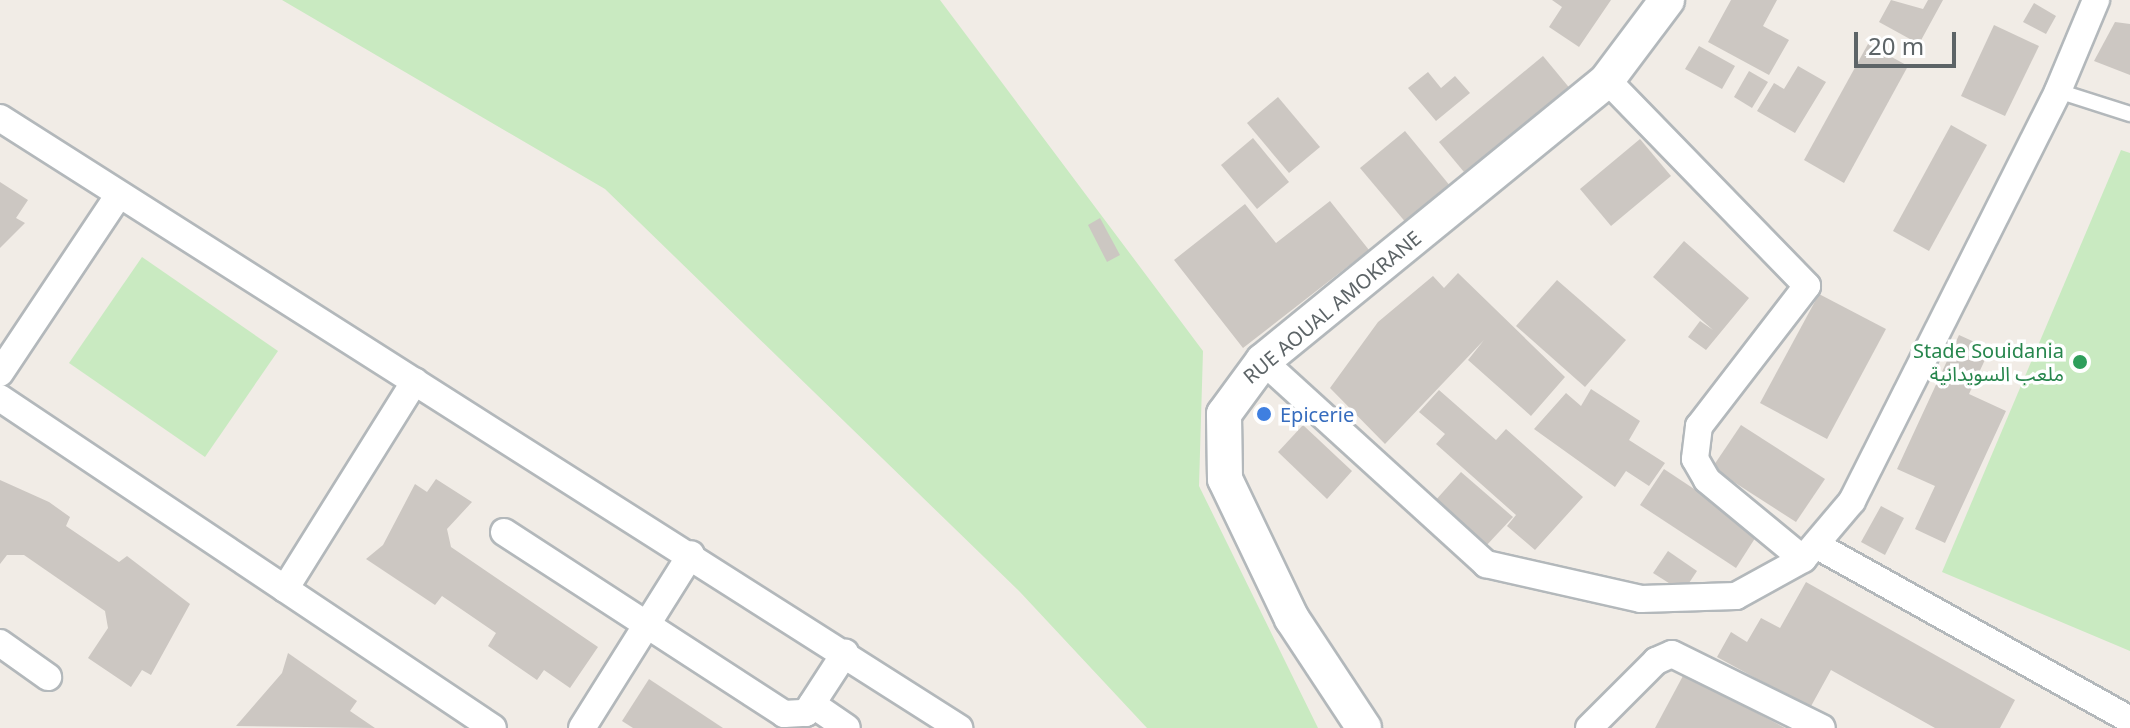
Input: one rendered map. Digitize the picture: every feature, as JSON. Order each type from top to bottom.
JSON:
[{"type":"street","name":"RUE AOUAL AMOKRANE","points":[[1364,728],[1292,619],[1225,479],[1224,414],[1263,361],[1607,80],[1667,0]]},
{"type":"street","points":[[1263,361],[1486,564],[1529,579],[1689,601],[1736,596],[1810,552],[1852,501],[2058,91],[2096,0]]},
{"type":"street","points":[[1607,80],[1807,286],[1699,426],[1695,459],[1707,480],[1810,552],[2130,720]]},
{"type":"street","points":[[0,118],[118,196],[691,554],[959,728]]},
{"type":"street","points":[[0,373],[118,196]]},
{"type":"street","points":[[285,589],[415,381]]},
{"type":"street","points":[[0,398],[493,728]]},
{"type":"street","points":[[504,532],[784,714],[795,717],[812,704],[845,653]]},
{"type":"street","points":[[582,728],[691,554]]},
{"type":"street","points":[[0,643],[48,677]]},
{"type":"street","points":[[1589,728],[1656,661],[1672,654],[1822,728]]},
{"type":"street","points":[[812,704],[847,728]]},
{"type":"lane","points":[[2058,91],[2130,114]]},
{"type":"green space","points":[[282,0],[940,0],[1203,351],[1199,486],[1318,728],[1147,728],[1020,592],[605,189]]},
{"type":"green space","name":"Stade Souidania ملعب السويدانية","points":[[2121,150],[2130,153],[2130,651],[1942,572]]},
{"type":"green space","points":[[142,257],[278,351],[205,457],[69,363]]},
{"type":"building","points":[[1552,0],[1611,0],[1579,47],[1549,27],[1562,7]]},
{"type":"building","points":[[1731,0],[1777,0],[1763,26],[1789,40],[1769,75],[1708,42]]},
{"type":"building","points":[[1891,0],[1923,9],[1928,0],[1943,0],[1919,44],[1879,22]]},
{"type":"building","points":[[2034,3],[2056,16],[2046,34],[2023,22]]},
{"type":"building","points":[[2115,22],[2130,24],[2130,75],[2094,61]]},
{"type":"building","points":[[1994,25],[2039,46],[2005,116],[1961,96]]},
{"type":"building","points":[[1868,44],[1908,66],[1844,183],[1804,160]]},
{"type":"building","points":[[1699,46],[1735,66],[1722,89],[1685,69]]},
{"type":"building","points":[[1543,56],[1572,91],[1464,172],[1439,142]]},
{"type":"building","points":[[1798,66],[1826,82],[1795,133],[1757,111],[1774,83],[1784,89]]},
{"type":"building","points":[[1749,71],[1768,82],[1752,108],[1734,97]]},
{"type":"building","points":[[1428,72],[1441,88],[1455,76],[1470,93],[1436,121],[1408,88]]},
{"type":"building","points":[[1278,97],[1320,147],[1289,173],[1247,123]]},
{"type":"building","points":[[1951,125],[1987,145],[1929,251],[1893,231]]},
{"type":"building","points":[[1405,131],[1451,187],[1407,224],[1360,168]]},
{"type":"building","points":[[1253,138],[1289,182],[1257,209],[1221,165]]},
{"type":"building","points":[[1640,139],[1671,176],[1611,226],[1580,189]]},
{"type":"building","points":[[0,182],[28,200],[16,218],[25,223],[0,248]]},
{"type":"building","points":[[1330,201],[1369,250],[1243,348],[1174,260],[1245,204],[1276,243]]},
{"type":"building","points":[[1100,218],[1120,255],[1107,262],[1088,225]]},
{"type":"building","points":[[1684,241],[1749,298],[1706,350],[1688,337],[1700,321],[1713,330],[1653,277]]},
{"type":"building","points":[[1458,273],[1565,377],[1531,416],[1468,360],[1484,340],[1385,444],[1330,388],[1378,322],[1433,276],[1444,288]]},
{"type":"building","points":[[1557,280],[1626,340],[1585,387],[1516,326]]},
{"type":"building","points":[[1819,294],[1886,329],[1827,439],[1760,403]]},
{"type":"building","points":[[1959,335],[1990,349],[1969,394],[2006,411],[1945,543],[1915,529],[1935,486],[1897,469]]},
{"type":"building","points":[[1591,389],[1640,421],[1629,440],[1665,463],[1649,486],[1626,471],[1615,487],[1534,429],[1566,393],[1581,406]]},
{"type":"building","points":[[1439,390],[1496,440],[1506,429],[1583,497],[1535,550],[1507,526],[1516,515],[1436,444],[1445,434],[1419,412]]},
{"type":"building","points":[[1303,425],[1352,471],[1327,499],[1278,452]]},
{"type":"building","points":[[1741,425],[1825,479],[1796,522],[1712,468]]},
{"type":"building","points":[[1664,469],[1759,532],[1736,568],[1640,505]]},
{"type":"building","points":[[1461,472],[1513,517],[1485,547],[1434,502]]},
{"type":"building","points":[[436,479],[472,502],[447,529],[451,547],[598,647],[570,688],[544,670],[537,680],[488,646],[496,633],[442,596],[435,605],[366,559],[383,545],[415,484],[427,492]]},
{"type":"building","points":[[0,480],[49,502],[70,517],[66,526],[119,562],[127,556],[190,604],[151,675],[142,670],[131,687],[88,658],[108,628],[105,611],[24,555],[7,555],[0,564]]},
{"type":"building","points":[[1881,506],[1904,518],[1885,555],[1861,542]]},
{"type":"building","points":[[1668,551],[1697,571],[1683,592],[1653,573]]},
{"type":"building","points":[[1806,582],[2015,700],[2000,728],[1935,728],[1831,670],[1810,708],[1717,657],[1731,632],[1747,642],[1761,618],[1780,628]]},
{"type":"building","points":[[288,653],[357,701],[350,711],[375,728],[236,726],[282,673]]},
{"type":"building","points":[[1684,674],[1785,728],[1655,728]]},
{"type":"building","points":[[649,679],[723,728],[633,728],[622,721]]},
{"type":"place","name":"Stade Souidania ملعب السويدانية","points":[[2080,362]]},
{"type":"place","name":"Epicerie","points":[[1264,414]]}]
